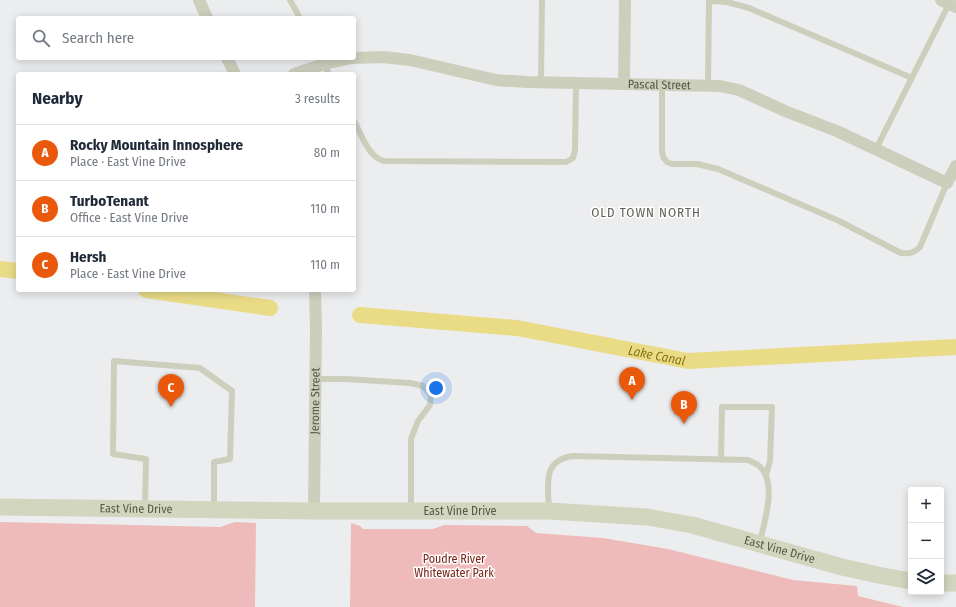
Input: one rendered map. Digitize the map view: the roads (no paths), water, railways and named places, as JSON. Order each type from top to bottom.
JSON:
[{"type":"main road","name":"East Vine Drive","points":[[0,507],[314,511],[549,511],[647,516],[692,525],[878,576],[908,581]]},
{"type":"main road","points":[[944,582],[956,583]]},
{"type":"street","points":[[199,0],[205,16]]},
{"type":"street","points":[[624,84],[625,0]]},
{"type":"street","name":"Pascal Street","points":[[356,58],[383,57],[410,60],[496,80],[541,83],[720,86],[739,90],[951,181]]},
{"type":"street","points":[[228,60],[234,72]]},
{"type":"street","name":"Pascal Street","points":[[301,72],[345,60]]},
{"type":"street","points":[[951,181],[956,166]]},
{"type":"street","name":"Jerome Street","points":[[314,511],[316,379],[315,292]]},
{"type":"lane","points":[[290,0],[299,16]]},
{"type":"lane","points":[[537,0],[542,0],[541,83]]},
{"type":"lane","points":[[708,86],[709,0],[727,2],[749,8],[912,78]]},
{"type":"lane","points":[[876,149],[949,4]]},
{"type":"lane","points":[[356,125],[370,151],[377,159],[384,161],[566,162],[573,158],[575,150],[576,83]]},
{"type":"lane","points":[[662,85],[662,150],[663,157],[667,162],[672,164],[697,164],[718,169],[837,220],[901,253],[907,254],[914,252],[920,247],[951,181]]},
{"type":"lane","points":[[145,509],[146,459],[113,454],[114,361],[200,368],[232,391],[230,459],[214,462],[214,510]]},
{"type":"lane","points":[[316,379],[338,378],[410,383],[423,386],[431,395],[430,405],[418,421],[411,439],[410,511]]},
{"type":"lane","points":[[721,460],[722,407],[772,407],[770,462],[766,475]]},
{"type":"lane","points":[[549,511],[548,479],[550,470],[559,459],[566,457],[748,460],[761,468],[766,475],[768,485],[767,510],[759,543]]},
{"type":"waterway","name":"Lake Canal","points":[[0,269],[16,271]]},
{"type":"waterway","name":"Lake Canal","points":[[160,292],[270,308]]},
{"type":"waterway","name":"Lake Canal","points":[[360,315],[517,328],[688,361],[956,347]]},
{"type":"place","name":"Rocky Mountain Innosphere","points":[[632,400]]},
{"type":"place","name":"Hersh","points":[[171,407]]},
{"type":"place","name":"TurboTenant","points":[[684,424]]},
{"type":"district","name":"OLD TOWN NORTH","points":[[646,212]]},
{"type":"park label","name":"Poudre River Whitewater Park","points":[[454,566]]}]
